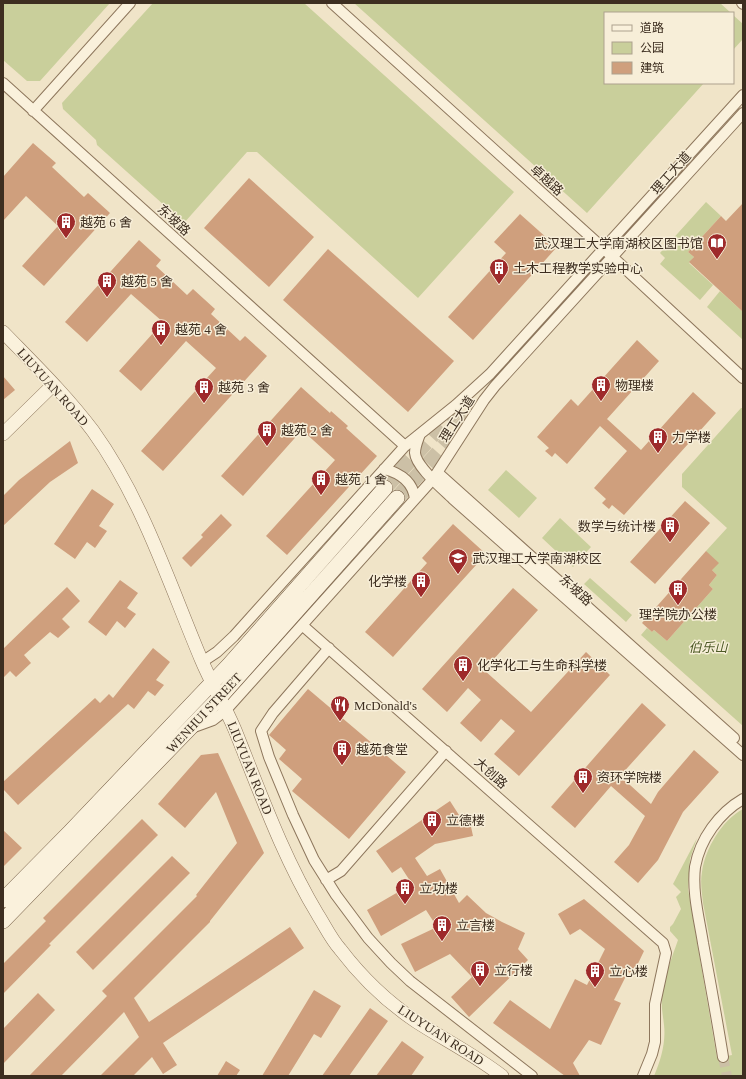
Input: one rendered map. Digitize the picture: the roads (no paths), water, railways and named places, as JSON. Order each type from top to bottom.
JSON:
[{"type":"main road","name":"WENHUI STREET","points":[[3,900],[212,683],[385,488]]},
{"type":"main road","name":"WENHUI STREET","points":[[3,921],[189,729],[223,704],[397,498]]},
{"type":"street","points":[[33,111],[130,3]]},
{"type":"street","name":"卓越路","points":[[332,3],[613,257],[743,378]]},
{"type":"street","name":"东坡路","points":[[3,83],[405,446]]},
{"type":"street","name":"理工大道","points":[[202,662],[217,652],[234,636],[405,446],[456,405],[490,374],[743,95]]},
{"type":"street","name":"理工大道","points":[[223,704],[302,625],[436,476],[484,400],[495,386],[743,113]]},
{"type":"street","name":"LIUYUAN ROAD","points":[[3,332],[72,405],[94,433],[122,478],[162,563],[202,662],[223,704],[291,866],[308,899],[338,948],[376,991],[417,1022],[488,1065],[502,1076]]},
{"type":"street","points":[[3,434],[53,384]]},
{"type":"street","name":"东坡路","points":[[421,433],[416,446],[416,455],[420,464],[436,476],[743,746]]},
{"type":"street","points":[[384,469],[396,473],[405,479],[411,487],[415,499]]},
{"type":"street","name":"东坡路","points":[[436,476],[453,499],[743,755]]},
{"type":"street","name":"大创路","points":[[302,625],[663,943],[666,953],[655,1004],[655,1042],[649,1064],[643,1076]]},
{"type":"street","points":[[329,648],[273,713],[262,731],[269,757],[293,815],[314,860],[326,880],[364,934],[390,963],[430,998],[532,1076]]},
{"type":"street","points":[[326,880],[341,871],[446,751]]},
{"type":"street","points":[[723,1057],[696,898],[695,867],[702,845],[713,825],[724,813],[743,798]]},
{"type":"tunnel","points":[[385,488],[465,400]]},
{"type":"tunnel","points":[[397,498],[473,414]]},
{"type":"tunnel","points":[[723,1057],[727,1076]]},
{"type":"place","name":"越苑 6 舍","points":[[66,239]]},
{"type":"place","name":"武汉理工大学南湖校区图书馆","points":[[717,260]]},
{"type":"place","name":"土木工程教学实验中心","points":[[499,285]]},
{"type":"place","name":"越苑 5 舍","points":[[107,298]]},
{"type":"place","name":"越苑 4 舍","points":[[161,346]]},
{"type":"place","name":"物理楼","points":[[601,402]]},
{"type":"place","name":"越苑 3 舍","points":[[204,404]]},
{"type":"place","name":"越苑 2 舍","points":[[267,447]]},
{"type":"place","name":"力学楼","points":[[658,454]]},
{"type":"place","name":"越苑 1 舍","points":[[321,496]]},
{"type":"place","name":"数学与统计楼","points":[[670,543]]},
{"type":"place","name":"武汉理工大学南湖校区","points":[[458,575]]},
{"type":"place","name":"化学楼","points":[[421,598]]},
{"type":"place","name":"理学院办公楼","points":[[678,606]]},
{"type":"place","name":"化学化工与生命科学楼","points":[[463,682]]},
{"type":"place","name":"McDonald's","points":[[340,722]]},
{"type":"place","name":"越苑食堂","points":[[342,766]]},
{"type":"place","name":"资环学院楼","points":[[583,794]]},
{"type":"place","name":"立德楼","points":[[432,837]]},
{"type":"place","name":"立功楼","points":[[405,905]]},
{"type":"place","name":"立言楼","points":[[442,942]]},
{"type":"place","name":"立行楼","points":[[480,987]]},
{"type":"place","name":"立心楼","points":[[595,988]]},
{"type":"park label","name":"伯乐山","points":[[708,647]]}]
